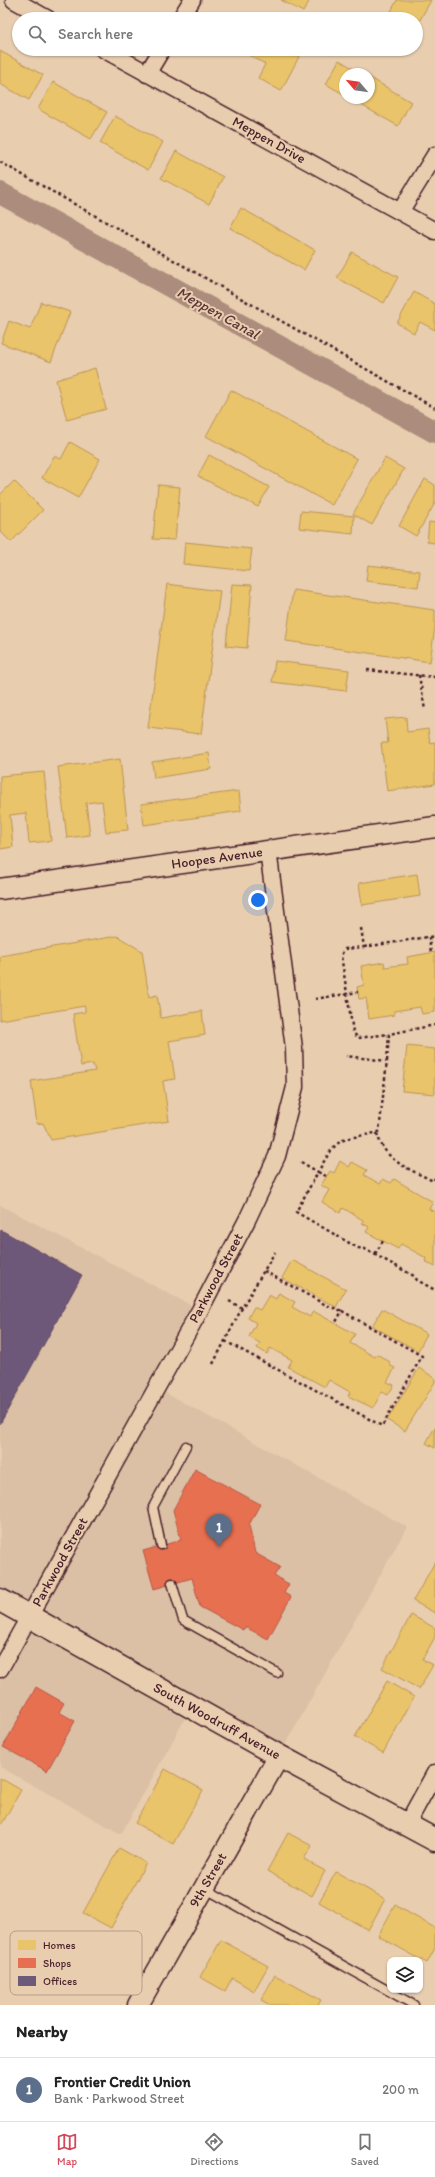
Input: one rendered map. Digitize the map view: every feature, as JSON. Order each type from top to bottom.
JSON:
[{"type":"main road","name":"South Woodruff Avenue","points":[[0,1600],[279,1756],[435,1840]]},
{"type":"street","points":[[14,0],[35,12]]},
{"type":"street","points":[[184,12],[192,0]]},
{"type":"street","name":"Meppen Drive","points":[[115,56],[435,231]]},
{"type":"street","points":[[147,74],[158,56]]},
{"type":"street","points":[[400,212],[435,155]]},
{"type":"street","name":"Hoopes Avenue","points":[[0,889],[435,827]]},
{"type":"street","name":"Parkwood Street","points":[[0,1669],[196,1316],[247,1220],[277,1156],[294,1087],[294,1048],[268,850]]},
{"type":"street","name":"9th Street","points":[[140,2004],[279,1756]]},
{"type":"street","points":[[407,1824],[435,1773]]},
{"type":"lane","points":[[161,1545],[153,1507],[186,1446]]},
{"type":"lane","points":[[172,1583],[183,1620],[277,1673]]},
{"type":"lane","points":[[204,1888],[414,2005]]},
{"type":"path","points":[[0,162],[435,408]]},
{"type":"path","points":[[367,670],[435,677]]},
{"type":"path","points":[[419,675],[425,710]]},
{"type":"path","points":[[361,928],[364,947]]},
{"type":"path","points":[[435,936],[344,950],[341,955],[353,1032],[358,1038],[389,1034],[435,1025]]},
{"type":"path","points":[[429,937],[431,953]]},
{"type":"path","points":[[315,999],[358,992]]},
{"type":"path","points":[[389,1034],[379,1132],[377,1133],[384,1152],[396,1162],[434,1182],[435,1178]]},
{"type":"path","points":[[346,1056],[386,1061]]},
{"type":"path","points":[[377,1133],[340,1140],[331,1147],[296,1212],[358,1248],[365,1249],[375,1254],[414,1276],[416,1280],[435,1290]]},
{"type":"path","points":[[301,1162],[326,1176]]},
{"type":"path","points":[[375,1254],[383,1241]]},
{"type":"path","points":[[213,1364],[242,1308],[275,1252]]},
{"type":"path","points":[[225,1341],[382,1426],[422,1356],[342,1311],[326,1305],[264,1271]]},
{"type":"path","points":[[229,1301],[242,1308]]},
{"type":"path","points":[[336,1322],[342,1311]]},
{"type":"shaded area","points":[[0,1205],[200,1310],[157,1388],[407,1527],[279,1756],[191,1708],[121,1834],[0,1767],[0,1669],[30,1616],[0,1600]]},
{"type":"building: Homes","points":[[281,0],[310,0],[303,12]]},
{"type":"building: Homes","points":[[397,0],[431,0],[423,14],[423,12],[391,12]]},
{"type":"building: Homes","points":[[0,51],[43,75],[29,100],[0,84]]},
{"type":"building: Homes","points":[[251,56],[299,56],[281,91],[258,78],[265,64]]},
{"type":"building: Homes","points":[[339,60],[353,68],[339,68],[339,92],[326,84]]},
{"type":"building: Homes","points":[[375,81],[411,102],[398,126],[360,104],[375,104]]},
{"type":"building: Homes","points":[[53,82],[107,112],[91,139],[38,109]]},
{"type":"building: Homes","points":[[115,116],[163,142],[148,170],[100,143]]},
{"type":"building: Homes","points":[[176,151],[223,177],[209,204],[161,178]]},
{"type":"building: Homes","points":[[241,208],[315,250],[304,270],[230,228]]},
{"type":"building: Homes","points":[[352,252],[398,277],[384,303],[337,278]]},
{"type":"building: Homes","points":[[414,292],[435,304],[435,330],[420,322],[414,333],[397,323]]},
{"type":"building: Homes","points":[[41,302],[70,312],[51,362],[1,343],[9,321],[30,329]]},
{"type":"building: Homes","points":[[95,368],[106,409],[67,420],[56,380]]},
{"type":"building: Homes","points":[[231,390],[357,459],[332,505],[206,436]]},
{"type":"building: Homes","points":[[70,442],[100,459],[78,498],[42,478],[54,456],[61,459]]},
{"type":"building: Homes","points":[[209,455],[269,487],[258,507],[198,476]]},
{"type":"building: Homes","points":[[385,458],[404,469],[372,525],[353,514]]},
{"type":"building: Homes","points":[[425,479],[435,485],[435,503],[416,536],[399,526]]},
{"type":"building: Homes","points":[[14,481],[43,510],[11,542],[0,531],[0,495]]},
{"type":"building: Homes","points":[[158,485],[180,487],[175,540],[153,539]]},
{"type":"building: Homes","points":[[301,511],[354,516],[353,534],[299,528]]},
{"type":"building: Homes","points":[[429,522],[435,523],[435,543],[427,542]]},
{"type":"building: Homes","points":[[185,542],[252,549],[249,571],[183,564]]},
{"type":"building: Homes","points":[[368,565],[420,571],[418,587],[366,581]]},
{"type":"building: Homes","points":[[167,584],[220,591],[201,734],[148,728]]},
{"type":"building: Homes","points":[[232,584],[252,585],[247,648],[226,646]]},
{"type":"building: Homes","points":[[293,590],[435,610],[435,627],[430,662],[286,641]]},
{"type":"building: Homes","points":[[275,661],[349,670],[346,691],[272,682]]},
{"type":"building: Homes","points":[[406,717],[407,732],[428,729],[430,743],[435,742],[435,784],[387,791],[381,743],[388,743],[385,719]]},
{"type":"building: Homes","points":[[209,753],[211,769],[154,778],[152,762]]},
{"type":"building: Homes","points":[[120,759],[128,830],[106,832],[102,801],[86,803],[90,835],[67,838],[58,767]]},
{"type":"building: Homes","points":[[44,772],[51,841],[29,843],[26,813],[10,815],[13,847],[0,849],[0,776]]},
{"type":"building: Homes","points":[[239,791],[241,811],[144,825],[141,804]]},
{"type":"building: Homes","points":[[417,874],[420,896],[362,905],[359,883]]},
{"type":"building: Homes","points":[[117,936],[142,951],[149,997],[157,995],[161,1018],[202,1011],[205,1035],[169,1041],[175,1079],[163,1081],[169,1121],[51,1140],[43,1123],[37,1124],[31,1081],[95,1071],[93,1064],[81,1066],[73,1014],[85,1012],[85,1006],[0,1020],[0,956]]},
{"type":"building: Homes","points":[[435,952],[435,1012],[422,1014],[420,1007],[394,1011],[394,1015],[369,1019],[366,998],[359,999],[357,987],[364,985],[361,966],[384,962],[385,967],[408,964],[407,957]]},
{"type":"building: Homes","points":[[407,1046],[435,1049],[435,1094],[402,1091]]},
{"type":"building: Homes","points":[[340,1161],[349,1167],[352,1162],[367,1170],[364,1175],[380,1184],[383,1179],[391,1183],[394,1179],[433,1202],[429,1209],[435,1212],[435,1267],[425,1261],[426,1258],[401,1244],[398,1249],[366,1232],[369,1227],[362,1223],[363,1220],[343,1208],[340,1213],[322,1202],[329,1190],[321,1185],[330,1171],[334,1173]]},
{"type":"building: Homes","points":[[292,1260],[346,1289],[336,1307],[282,1278]]},
{"type":"building: Homes","points":[[279,1293],[295,1302],[292,1307],[310,1317],[313,1311],[355,1334],[350,1343],[375,1357],[377,1354],[390,1362],[389,1365],[395,1368],[387,1382],[394,1385],[388,1395],[382,1392],[373,1408],[348,1396],[350,1392],[329,1380],[325,1387],[288,1367],[292,1360],[270,1348],[267,1354],[257,1348],[260,1343],[249,1337],[256,1323],[248,1318],[254,1307],[260,1310],[269,1295],[276,1299]]},
{"type":"building: Homes","points":[[382,1309],[427,1334],[418,1351],[372,1326]]},
{"type":"building: Homes","points":[[419,1368],[435,1378],[435,1382],[405,1431],[387,1420]]},
{"type":"building: Homes","points":[[435,1427],[435,1448],[426,1443]]},
{"type":"building: Homes","points":[[435,1562],[435,1613],[413,1601]]},
{"type":"building: Homes","points":[[411,1615],[435,1628],[435,1637],[422,1660],[433,1665],[419,1689],[382,1668]]},
{"type":"building: Homes","points":[[387,1681],[414,1697],[383,1753],[355,1737]]},
{"type":"building: Homes","points":[[165,1769],[203,1790],[173,1844],[135,1823]]},
{"type":"building: Homes","points":[[0,1778],[21,1790],[0,1827]]},
{"type":"building: Homes","points":[[288,1833],[312,1846],[304,1859],[325,1871],[312,1896],[267,1871]]},
{"type":"building: Homes","points":[[119,1848],[146,1863],[111,1928],[83,1913]]},
{"type":"building: Homes","points":[[336,1872],[385,1899],[368,1930],[319,1902]]},
{"type":"building: Homes","points":[[395,1905],[435,1928],[435,1948],[427,1963],[423,1961],[423,1957],[416,1957],[378,1936]]},
{"type":"building: Homes","points":[[221,1940],[268,1966],[254,1991],[232,1978],[225,1991],[200,1977]]},
{"type":"building: Homes","points":[[275,1975],[321,2000],[318,2005],[270,2005],[261,2000]]},
{"type":"building: Shops","points":[[195,1469],[260,1504],[249,1525],[255,1553],[280,1567],[274,1576],[289,1584],[284,1593],[291,1597],[268,1639],[245,1627],[243,1630],[200,1607],[192,1578],[154,1589],[143,1551],[181,1540],[173,1510]]},
{"type":"building: Shops","points":[[36,1687],[64,1703],[59,1712],[75,1721],[47,1771],[3,1747]]},
{"type":"building: Offices","points":[[1,1230],[82,1275],[0,1424],[0,1233]]},
{"type":"waterway","name":"Meppen Canal","points":[[0,193],[435,432]]},
{"type":"place","name":"Frontier Credit Union","points":[[219,1547]]}]
